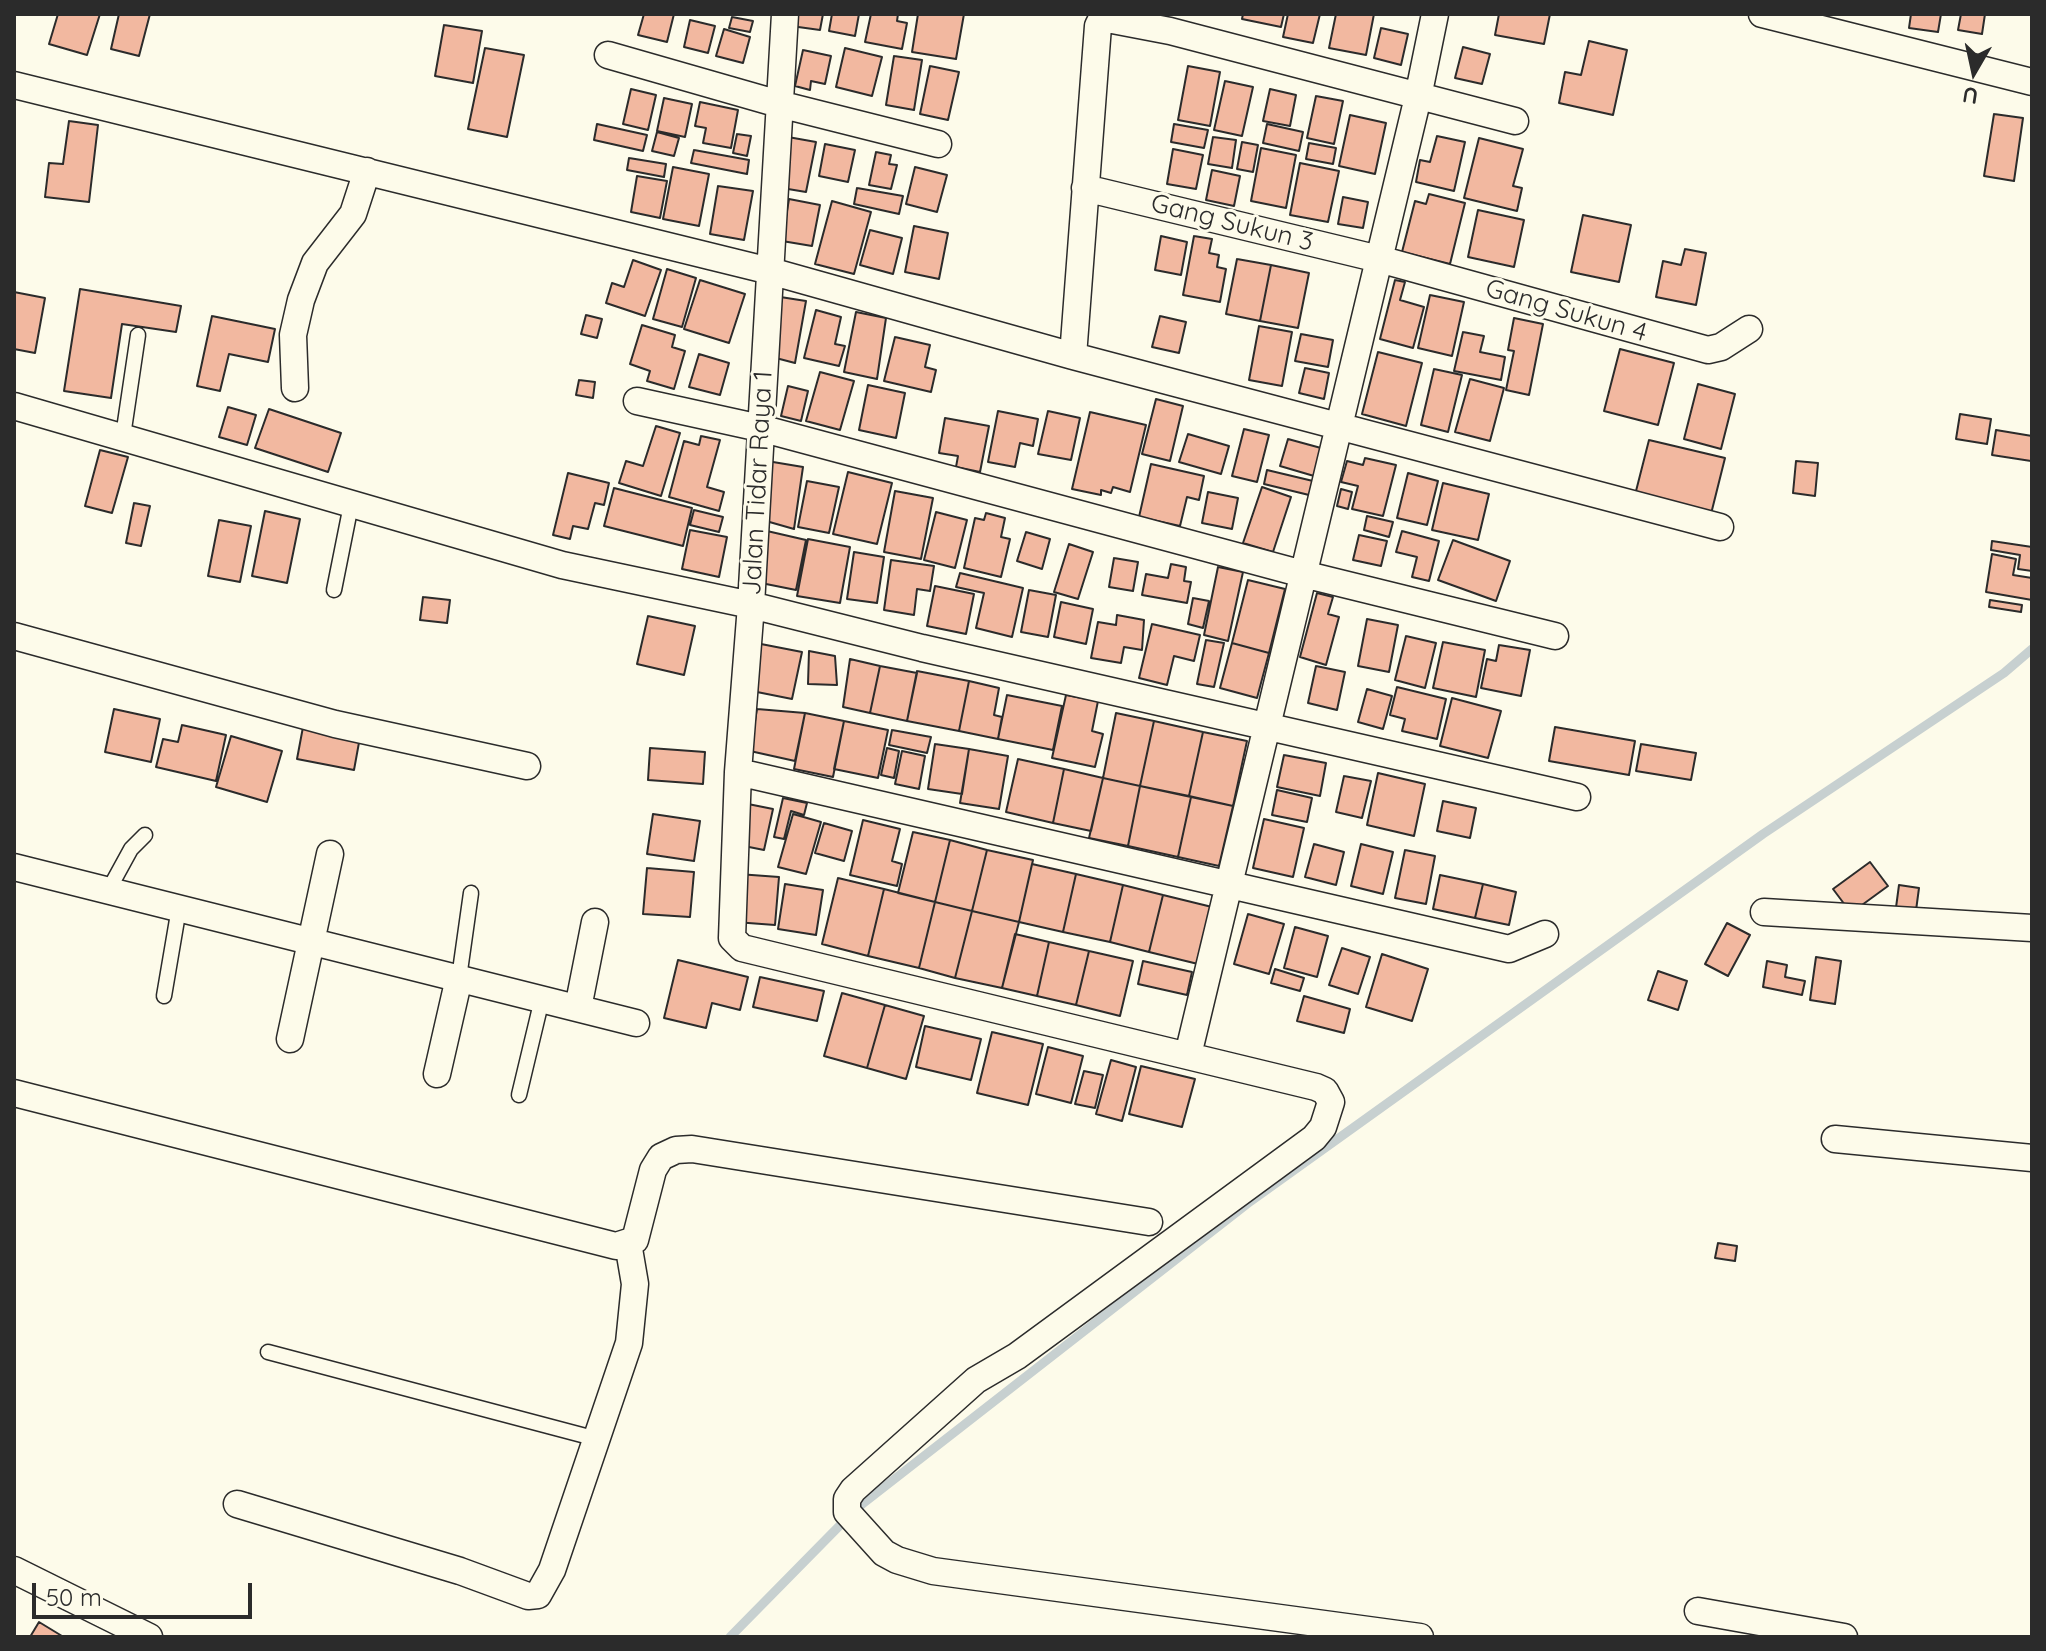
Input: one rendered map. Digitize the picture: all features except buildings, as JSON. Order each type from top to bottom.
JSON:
[{"type":"street","name":"Jalan Tidar Raya 1","points":[[785,14],[751,605],[738,772],[732,938],[742,948],[1188,1055]]},
{"type":"street","points":[[1420,1637],[1309,1629],[933,1571],[897,1560],[867,1537],[847,1512],[847,1499],[853,1490],[976,1380],[1029,1347],[1314,1138],[1323,1127],[1331,1102],[1325,1091],[1188,1055],[1418,97],[1435,14]]},
{"type":"street","points":[[1762,14],[2032,82]]},
{"type":"street","points":[[1073,356],[1098,26],[1102,18],[1170,31],[1515,121]]},
{"type":"street","points":[[608,55],[779,104],[938,144]]},
{"type":"street","points":[[14,85],[770,271],[1339,428],[1720,527]]},
{"type":"street","points":[[295,388],[293,335],[301,300],[315,263],[353,214],[367,171]]},
{"type":"street","name":"Gang Sukun 3","points":[[1085,188],[1379,259]]},
{"type":"street","name":"Gang Sukun 4","points":[[1379,259],[1708,350],[1721,347],[1749,329]]},
{"type":"street","points":[[637,401],[760,428],[1303,574],[1555,636]]},
{"type":"street","points":[[14,406],[562,565],[751,605],[922,648],[1577,797]]},
{"type":"street","points":[[14,636],[335,724],[527,766]]},
{"type":"street","points":[[738,772],[1509,949],[1545,934]]},
{"type":"street","points":[[290,1039],[330,854]]},
{"type":"street","points":[[14,867],[636,1023]]},
{"type":"street","points":[[1764,912],[2032,928]]},
{"type":"street","points":[[578,1008],[595,922]]},
{"type":"street","points":[[437,1074],[459,978]]},
{"type":"street","points":[[14,1093],[616,1246],[635,1240],[653,1170],[661,1157],[676,1150],[692,1149],[1149,1222]]},
{"type":"street","points":[[1835,1139],[2032,1158]]},
{"type":"street","points":[[237,1504],[460,1571],[528,1596],[538,1595],[552,1570],[622,1369],[634,1316],[635,1272],[628,1243]]},
{"type":"street","points":[[14,1570],[149,1637]]},
{"type":"street","points":[[1698,1611],[1844,1637]]},
{"type":"lane","points":[[123,436],[138,335]]},
{"type":"lane","points":[[334,590],[351,505]]},
{"type":"lane","points":[[108,891],[131,849],[145,835]]},
{"type":"lane","points":[[459,978],[471,893]]},
{"type":"lane","points":[[164,996],[179,908]]},
{"type":"lane","points":[[519,1095],[542,999]]},
{"type":"lane","points":[[268,1352],[597,1439]]},
{"type":"waterway","points":[[730,1637],[856,1509],[1251,1201],[1763,834],[2004,673],[2032,649]]}]
